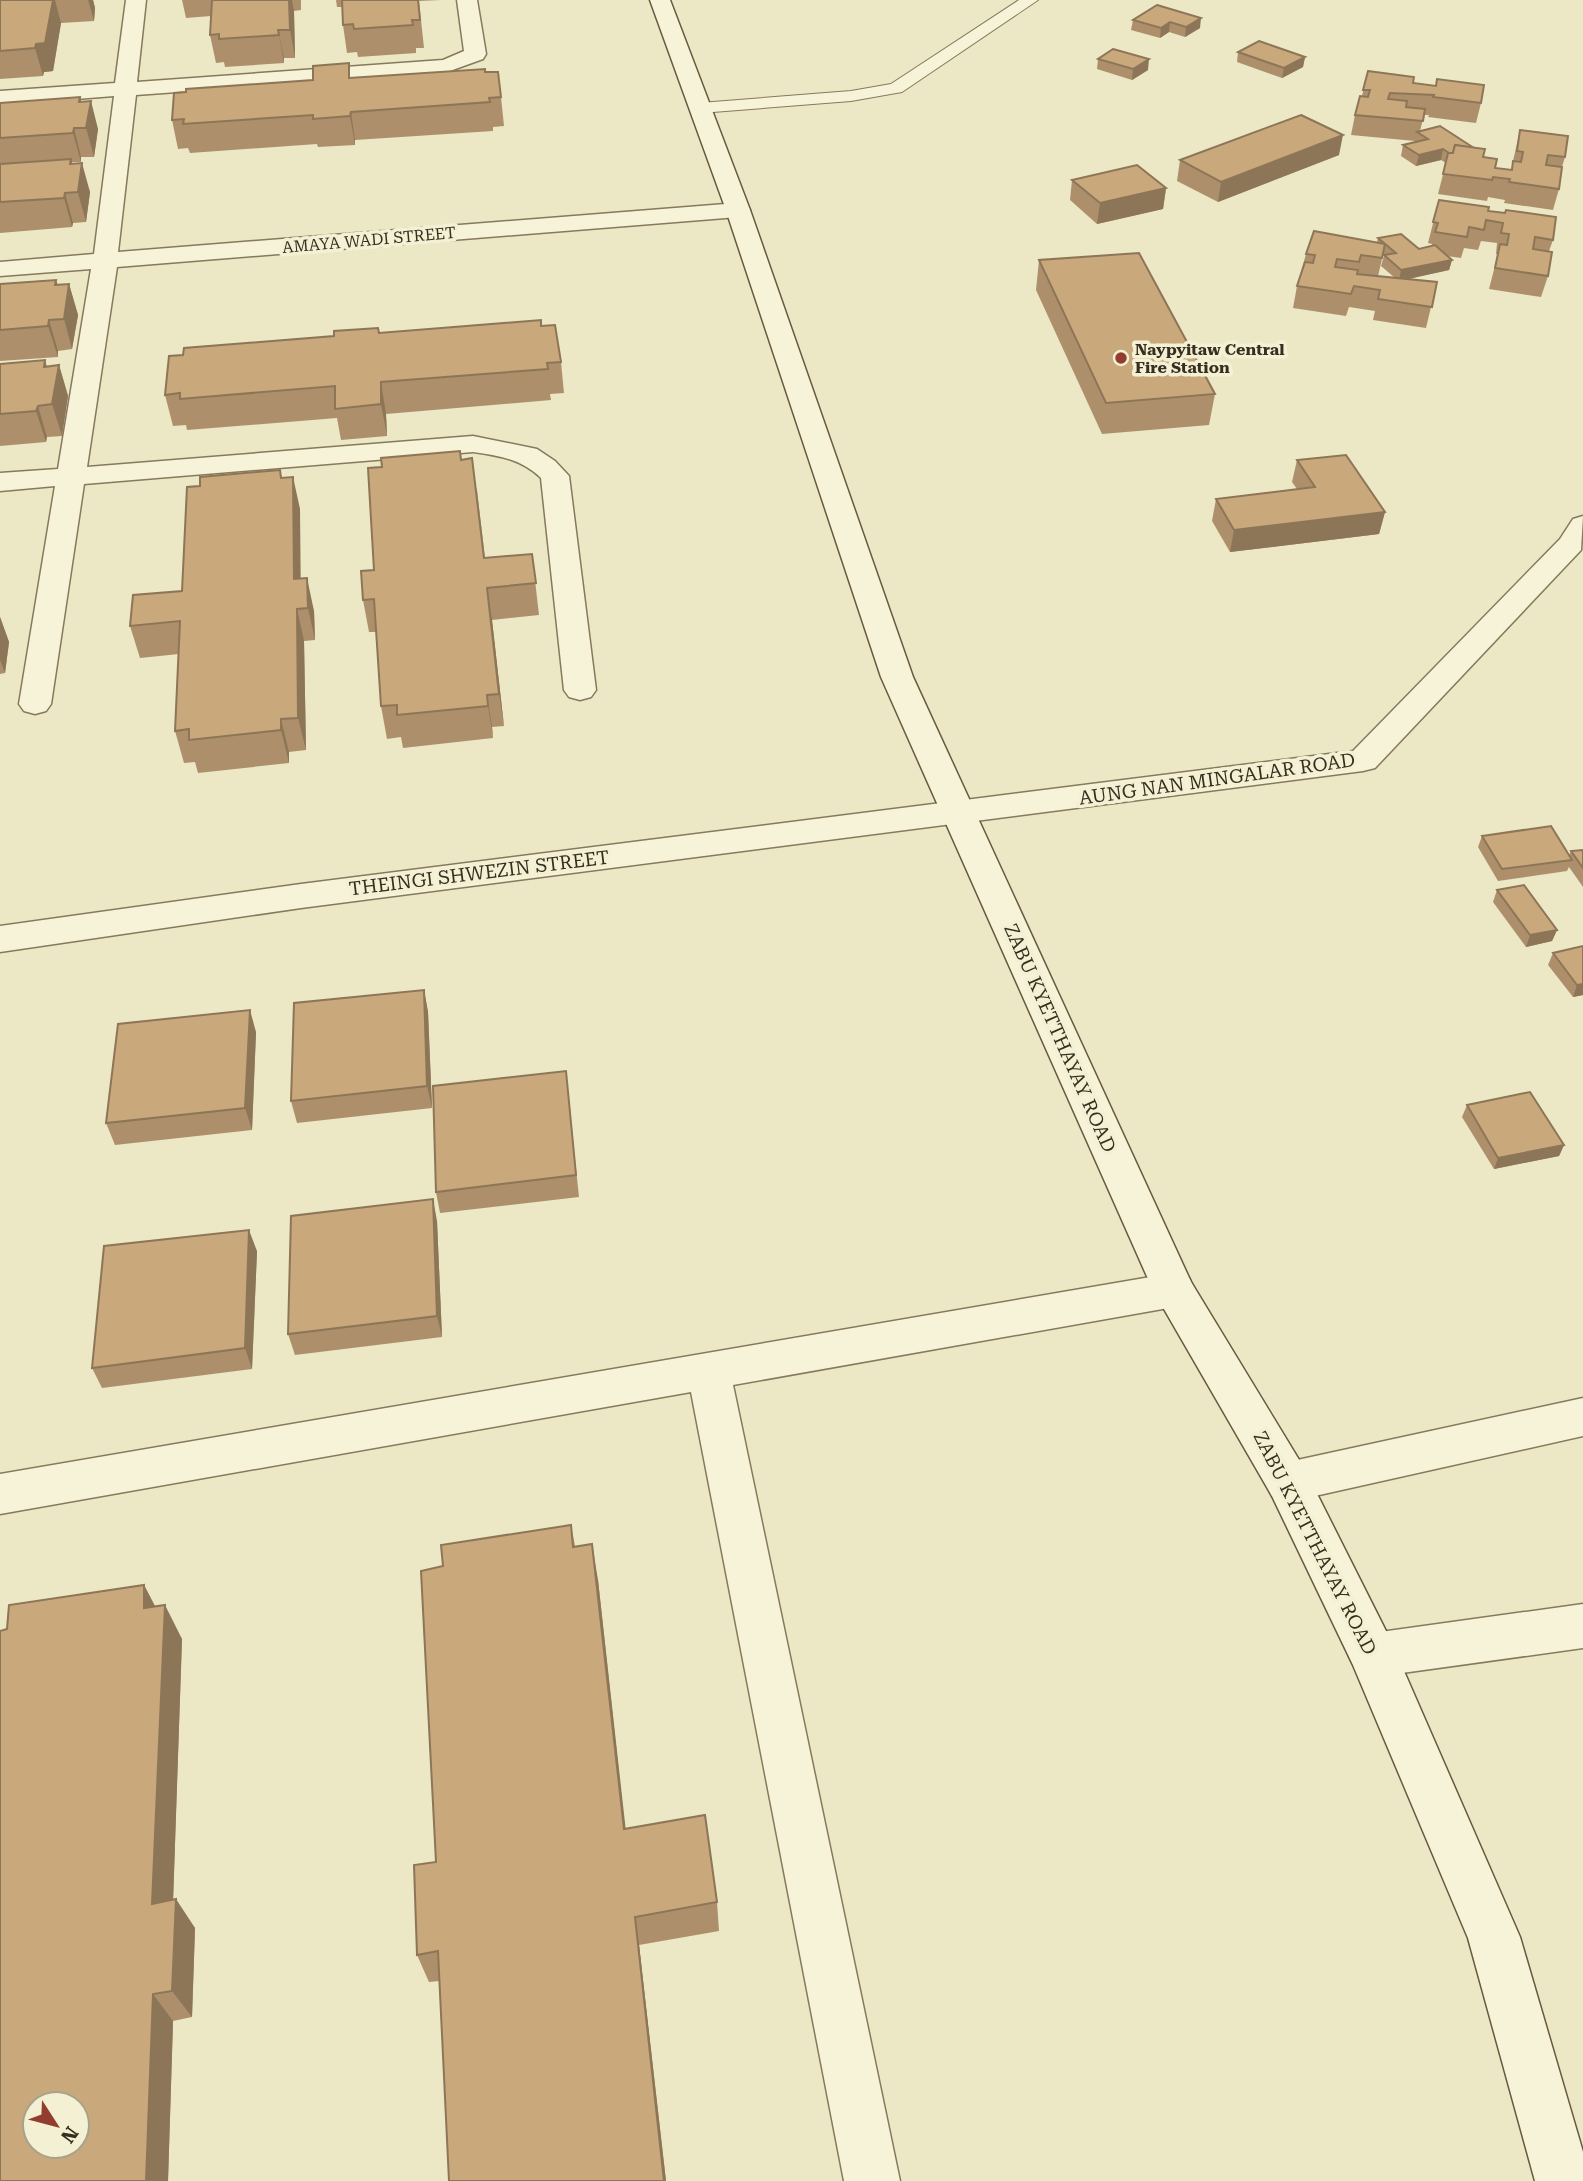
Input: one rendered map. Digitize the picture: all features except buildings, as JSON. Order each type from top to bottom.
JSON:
[{"type":"street","points":[[35,704],[105,262],[128,89],[136,0]]},
{"type":"street","points":[[0,98],[447,66],[475,54],[467,0]]},
{"type":"street","name":"ZABU KYETTHAYAY ROAD","points":[[660,0],[738,210],[897,677],[1174,1290],[1288,1482],[1373,1655],[1494,1937],[1563,2181]]},
{"type":"street","name":"AMAYA WADI STREET","points":[[0,270],[738,210]]},
{"type":"street","points":[[0,482],[473,444],[518,449],[538,458],[555,476],[580,690]]},
{"type":"street","name":"AUNG NAN MINGALAR ROAD","points":[[960,814],[1363,760],[1579,539]]},
{"type":"street","name":"THEINGI SHWEZIN STREET","points":[[0,939],[301,896],[960,814]]},
{"type":"street","points":[[0,1494],[1174,1290]]},
{"type":"street","points":[[709,1371],[872,2181]]},
{"type":"street","points":[[1288,1482],[1583,1417]]},
{"type":"street","points":[[1373,1655],[1583,1626]]},
{"type":"lane","points":[[700,108],[851,96],[896,88],[1030,0]]},
{"type":"place","name":"Naypyitaw Central Fire Station","points":[[1121,358]]}]
